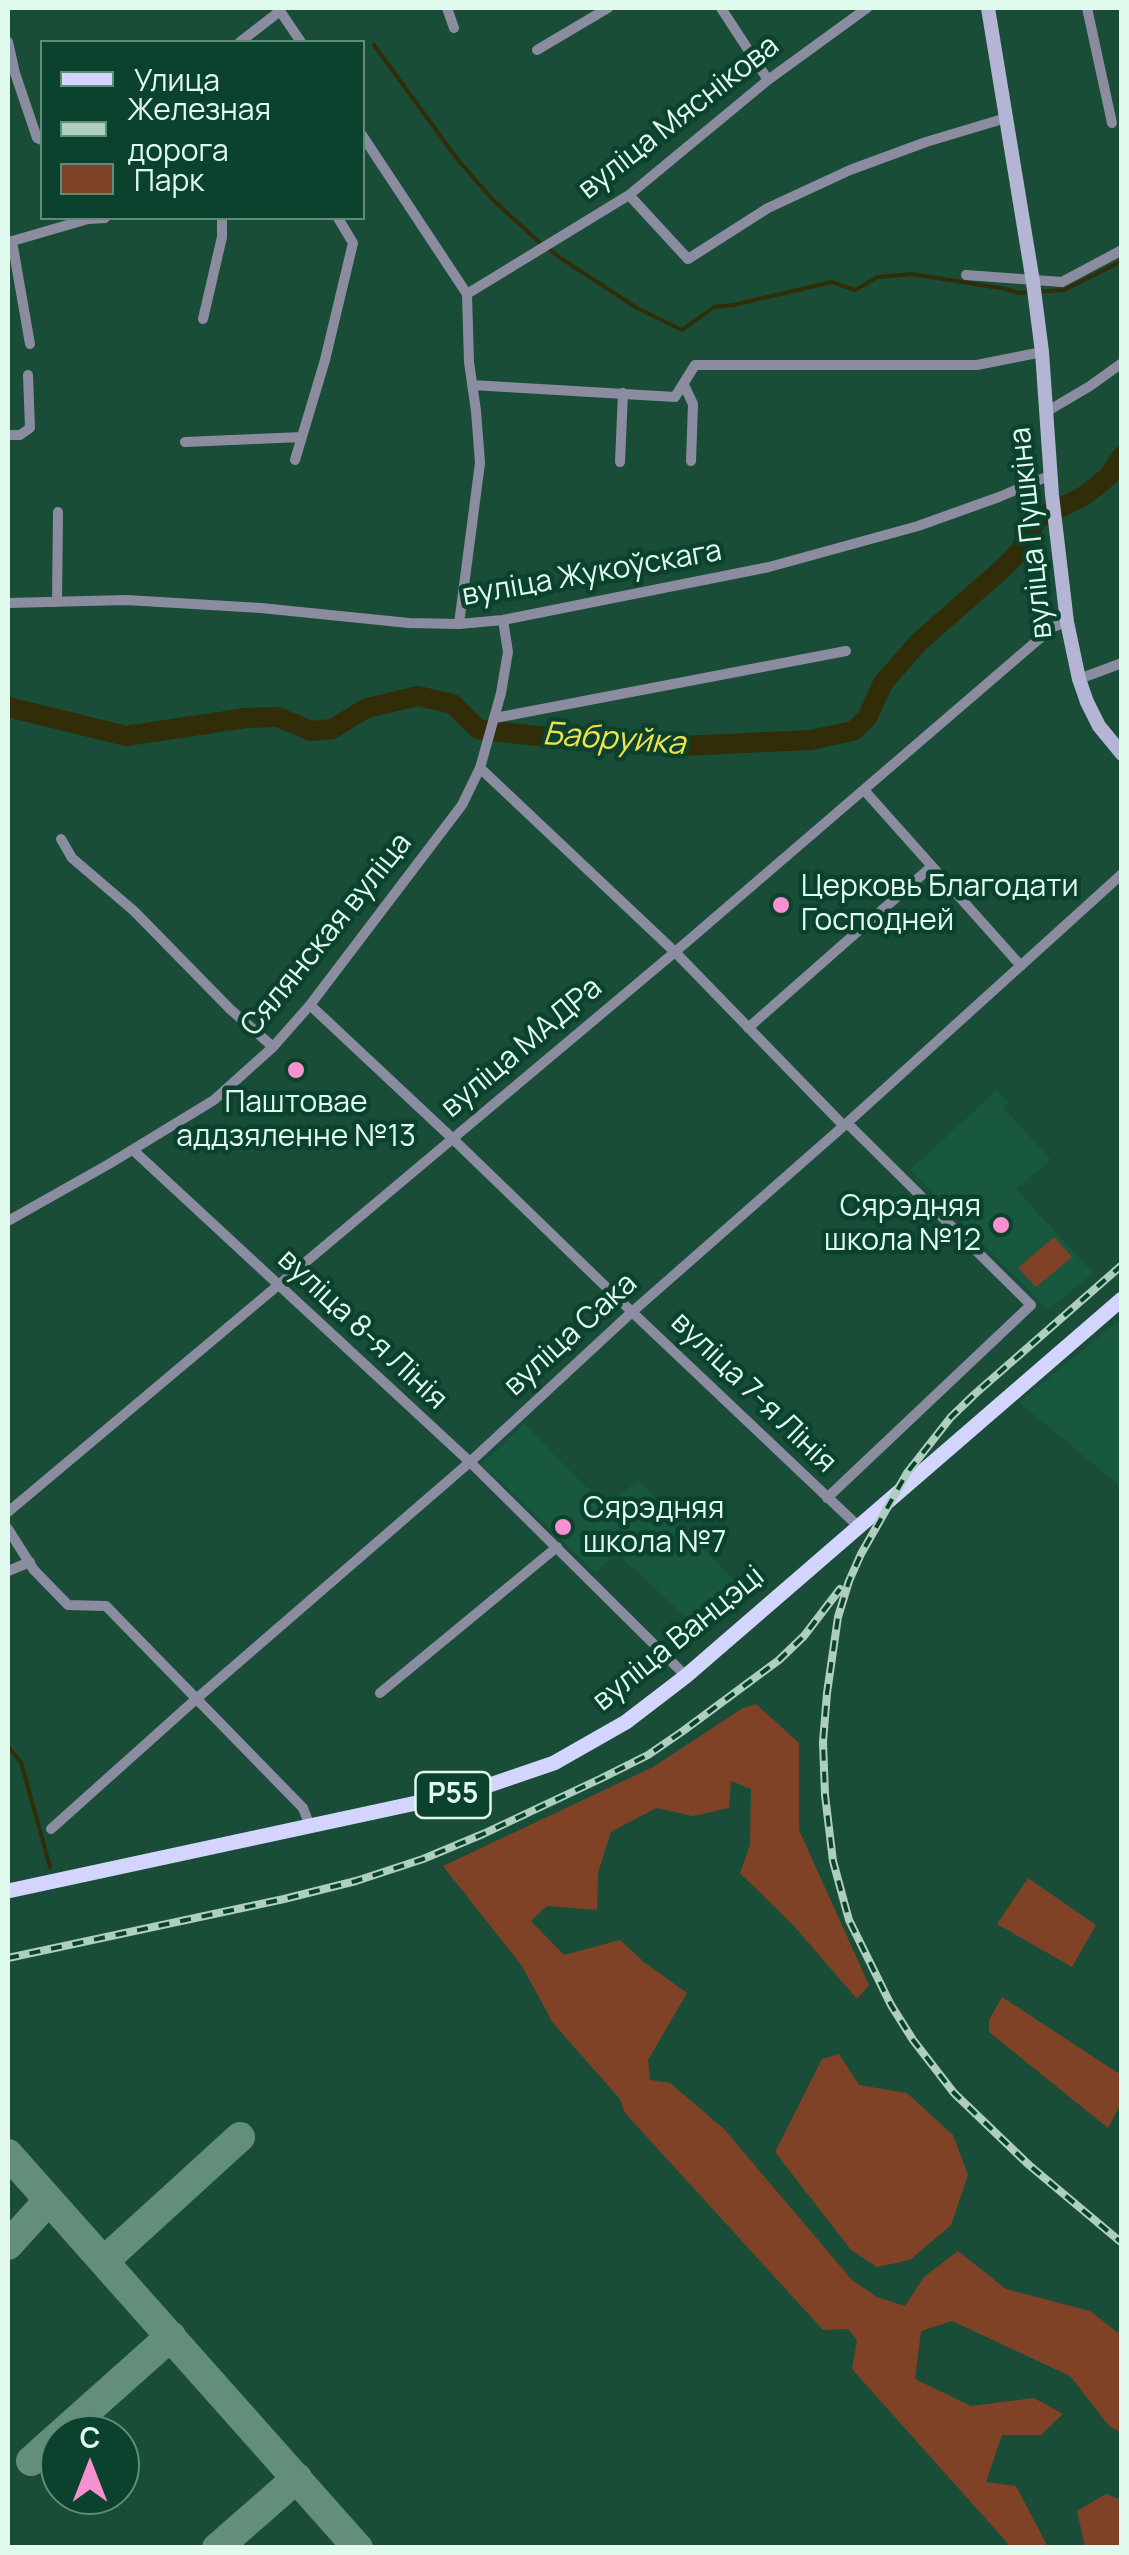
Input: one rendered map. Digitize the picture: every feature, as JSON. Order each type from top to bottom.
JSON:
[{"type":"main road","name":"вуліца Пушкіна","points":[[988,8],[1034,289],[1067,622],[1087,702],[1099,726],[1122,754]]},
{"type":"main road","name":"вуліца Ванцэці","points":[[8,1891],[472,1791],[554,1763],[626,1722],[686,1676],[1122,1298]]},
{"type":"street","points":[[446,8],[454,28]]},
{"type":"street","points":[[537,50],[608,8]]},
{"type":"street","points":[[721,8],[768,80]]},
{"type":"street","name":"вуліца Мяснікова","points":[[467,294],[629,195],[768,80],[867,8]]},
{"type":"street","points":[[1088,8],[1112,124]]},
{"type":"street","points":[[242,40],[279,9],[300,40]]},
{"type":"street","points":[[8,42],[15,74],[40,139]]},
{"type":"street","points":[[629,195],[688,259],[768,208],[850,170],[1006,118]]},
{"type":"street","points":[[365,140],[467,294],[469,362],[480,463],[460,624]]},
{"type":"street","points":[[30,344],[10,242],[85,220]]},
{"type":"street","points":[[203,319],[222,237],[222,220]]},
{"type":"street","points":[[296,460],[326,360],[353,243],[339,220]]},
{"type":"street","points":[[966,276],[1034,289],[1062,282],[1122,250]]},
{"type":"street","points":[[472,385],[675,396],[695,365],[977,364],[1042,352]]},
{"type":"street","points":[[1046,412],[1122,363]]},
{"type":"street","points":[[8,435],[20,435],[30,428],[28,375]]},
{"type":"street","points":[[684,386],[692,404],[691,461]]},
{"type":"street","points":[[620,462],[623,393]]},
{"type":"street","points":[[185,442],[302,437]]},
{"type":"street","name":"вуліца Жукоўскага","points":[[8,603],[126,600],[409,623],[503,620],[769,567],[918,526],[1050,476]]},
{"type":"street","points":[[58,512],[58,602]]},
{"type":"street","name":"Сялянская вуліца","points":[[8,1221],[214,1100],[273,1047],[310,1005],[462,805],[480,768],[494,718],[508,652],[503,620]]},
{"type":"street","name":"вуліца МАДРа","points":[[8,1512],[675,952],[1053,628],[1067,622]]},
{"type":"street","points":[[494,718],[846,651]]},
{"type":"street","points":[[1079,679],[1122,664]]},
{"type":"street","points":[[480,768],[675,952],[845,1125],[1032,1305],[827,1498]]},
{"type":"street","points":[[864,790],[1021,966]]},
{"type":"street","points":[[60,839],[72,858],[134,910],[230,1009],[273,1047]]},
{"type":"street","points":[[748,1028],[931,866]]},
{"type":"street","name":"вуліца Сака","points":[[52,1829],[470,1462],[1122,874]]},
{"type":"street","name":"вуліца 7-я Лінія","points":[[310,1005],[858,1526]]},
{"type":"street","name":"вуліца 8-я Лінія","points":[[132,1150],[470,1462],[686,1676]]},
{"type":"street","points":[[8,1529],[30,1562],[68,1605],[106,1606],[303,1808],[310,1826]]},
{"type":"street","points":[[380,1693],[557,1547]]},
{"type":"street","points":[[8,1571],[30,1562]]},
{"type":"shaded area","points":[[997,1090],[1008,1102],[1003,1107],[1051,1160],[1016,1189],[1093,1273],[1048,1310],[910,1170]]},
{"type":"shaded area","points":[[1121,1319],[1121,1487],[1019,1402]]},
{"type":"shaded area","points":[[524,1424],[606,1507],[638,1480],[737,1584],[691,1622],[616,1552],[596,1573],[482,1464]]},
{"type":"green space","points":[[1054,1237],[1072,1257],[1036,1287],[1018,1268]]},
{"type":"green space","points":[[756,1704],[799,1743],[799,1830],[869,1985],[857,1999],[794,1926],[740,1873],[750,1845],[751,1789],[731,1781],[729,1808],[693,1816],[656,1808],[611,1832],[598,1873],[597,1910],[547,1906],[531,1921],[564,1955],[620,1940],[687,1993],[648,2060],[650,2080],[670,2083],[724,2129],[852,2280],[877,2297],[905,2306],[924,2277],[958,2251],[1006,2289],[1090,2311],[1121,2335],[1121,2432],[1110,2427],[1070,2376],[952,2321],[921,2331],[915,2379],[971,2406],[1034,2398],[1063,2414],[1041,2435],[1002,2435],[986,2482],[1016,2486],[1048,2547],[1011,2547],[852,2369],[857,2340],[848,2329],[823,2330],[625,2113],[620,2099],[553,2023],[522,1966],[443,1866],[653,1767],[743,1708]]},
{"type":"green space","points":[[1028,1878],[1096,1925],[1072,1967],[997,1924]]},
{"type":"green space","points":[[1002,1997],[1121,2075],[1121,2103],[1108,2128],[989,2032],[989,2020]]},
{"type":"green space","points":[[839,2054],[859,2085],[907,2093],[953,2135],[968,2175],[951,2225],[910,2260],[877,2267],[851,2250],[775,2152],[822,2059]]},
{"type":"green space","points":[[1106,2494],[1121,2500],[1121,2547],[1085,2547],[1077,2511]]},
{"type":"waterway","points":[[374,45],[458,160],[493,200],[562,259],[637,308],[682,330],[714,307],[832,282],[855,290],[878,277],[912,274],[1019,293],[1064,290],[1122,261]]},
{"type":"waterway","name":"Бабруйка","points":[[8,707],[126,736],[246,718],[278,717],[311,731],[332,729],[367,708],[418,696],[453,704],[478,729],[574,740],[682,746],[811,740],[853,731],[867,718],[883,683],[919,642],[1019,552],[1037,519],[1084,496],[1109,476],[1122,456]]},
{"type":"waterway","points":[[8,1747],[21,1762],[50,1867]]},
{"type":"taxiway","points":[[104,2261],[240,2137]]},
{"type":"taxiway","points":[[8,2154],[358,2548]]},
{"type":"taxiway","points":[[8,2245],[49,2200]]},
{"type":"taxiway","points":[[82,2415],[171,2336]]},
{"type":"taxiway","points":[[31,2461],[40,2453]]},
{"type":"taxiway","points":[[217,2548],[297,2478]]},
{"type":"railway","points":[[1122,1265],[951,1417],[907,1473],[849,1581],[838,1617],[823,1742],[833,1861],[849,1920],[891,2005],[954,2093],[1029,2165],[1122,2243]]},
{"type":"railway","points":[[8,1958],[356,1881],[483,1834],[648,1755],[683,1731],[779,1660],[804,1636],[840,1589]]},
{"type":"place","name":"Церковь Благодати Господней","points":[[781,905]]},
{"type":"place","name":"Паштовае аддзяленне №13","points":[[296,1070]]},
{"type":"place","name":"Сярэдняя школа №12","points":[[1001,1225]]},
{"type":"place","name":"Сярэдняя школа №7","points":[[563,1527]]}]
